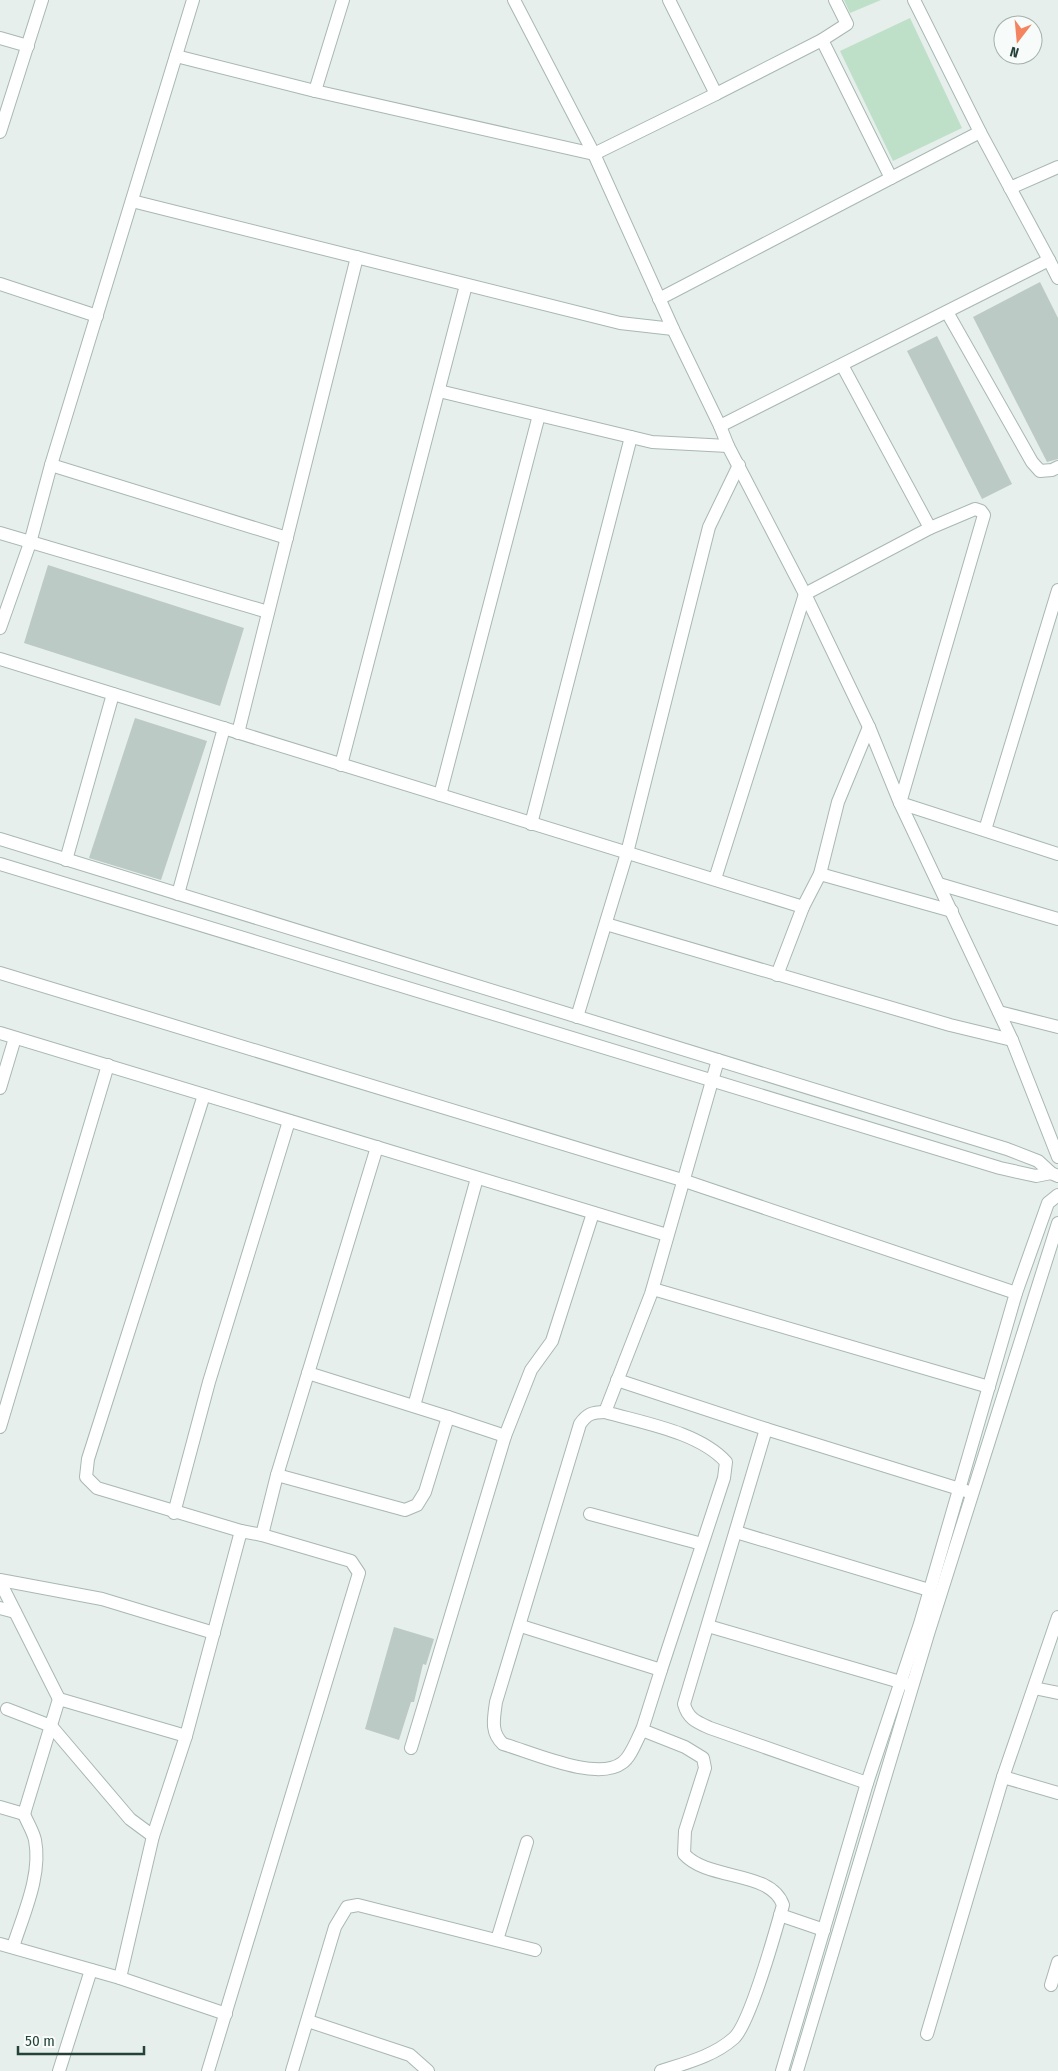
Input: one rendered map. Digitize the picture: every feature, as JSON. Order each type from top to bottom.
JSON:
[{"type":"street","points":[[0,132],[42,0]]},
{"type":"street","points":[[0,628],[30,543],[51,465],[193,0]]},
{"type":"street","points":[[315,91],[343,0]]},
{"type":"street","points":[[514,0],[594,154],[728,446],[805,594],[869,727],[900,803],[1012,1040],[1058,1157]]},
{"type":"street","points":[[669,0],[716,94]]},
{"type":"street","points":[[176,56],[315,91],[594,154],[822,40],[847,24],[834,0]]},
{"type":"street","points":[[914,0],[980,132],[1058,278]]},
{"type":"street","points":[[0,38],[28,46]]},
{"type":"street","points":[[822,40],[891,178]]},
{"type":"street","points":[[660,299],[980,132]]},
{"type":"street","points":[[1010,188],[1058,167]]},
{"type":"street","points":[[132,201],[620,323],[673,329]]},
{"type":"street","points":[[238,732],[357,257]]},
{"type":"street","points":[[720,426],[1048,260]]},
{"type":"street","points":[[0,284],[97,316]]},
{"type":"street","points":[[341,765],[466,285]]},
{"type":"street","points":[[947,312],[1032,462],[1040,471],[1052,470],[1058,467]]},
{"type":"street","points":[[842,365],[930,528]]},
{"type":"street","points":[[439,391],[652,442],[728,446]]},
{"type":"street","points":[[440,795],[539,415]]},
{"type":"street","points":[[531,824],[631,437]]},
{"type":"street","points":[[51,465],[286,538]]},
{"type":"street","points":[[577,1017],[627,853],[709,527],[739,465]]},
{"type":"street","points":[[715,879],[805,594],[930,528],[975,509],[982,511],[984,515],[900,803]]},
{"type":"street","points":[[0,533],[268,612]]},
{"type":"street","points":[[985,830],[1058,590]]},
{"type":"street","points":[[0,659],[804,907]]},
{"type":"street","points":[[66,860],[113,694]]},
{"type":"street","points":[[777,975],[804,907],[820,874],[838,802],[869,727]]},
{"type":"street","points":[[178,894],[224,728]]},
{"type":"street","points":[[900,803],[1058,854]]},
{"type":"street","points":[[0,839],[1007,1149],[1038,1161],[1054,1175]]},
{"type":"street","points":[[0,864],[711,1082],[1000,1168],[1036,1176],[1054,1175]]},
{"type":"street","points":[[820,874],[952,911]]},
{"type":"street","points":[[939,884],[1058,919]]},
{"type":"street","points":[[606,924],[950,1025],[1012,1040]]},
{"type":"street","points":[[0,973],[682,1180],[1016,1293]]},
{"type":"street","points":[[999,1012],[1058,1027]]},
{"type":"street","points":[[0,1033],[667,1235]]},
{"type":"street","points":[[0,1088],[15,1038]]},
{"type":"street","points":[[605,1412],[652,1290],[682,1180],[718,1060]]},
{"type":"street","points":[[0,1427],[108,1066]]},
{"type":"street","points":[[204,1095],[91,1450],[86,1476],[97,1488],[174,1512],[351,1561],[359,1572],[208,2071]]},
{"type":"street","points":[[174,1512],[209,1382],[289,1121]]},
{"type":"street","points":[[262,1535],[277,1475],[377,1147]]},
{"type":"street","points":[[414,1406],[477,1178]]},
{"type":"street","points":[[782,2071],[867,1783],[930,1590],[1016,1293],[1048,1203],[1058,1195]]},
{"type":"street","points":[[411,1748],[505,1436],[531,1370],[552,1341],[593,1213]]},
{"type":"street","points":[[797,2071],[913,1686],[1058,1223]]},
{"type":"street","points":[[652,1290],[989,1387]]},
{"type":"street","points":[[308,1373],[505,1436]]},
{"type":"street","points":[[617,1380],[766,1429],[973,1493]]},
{"type":"street","points":[[594,1412],[605,1412],[697,1440],[715,1450],[726,1462],[724,1478],[642,1730],[623,1762],[608,1769],[588,1768],[503,1744],[496,1737],[494,1724],[496,1702],[521,1626],[580,1424],[586,1415],[594,1412]]},
{"type":"street","points":[[277,1475],[405,1510],[417,1505],[425,1492],[448,1417]]},
{"type":"street","points":[[766,1429],[684,1704],[687,1713],[694,1721],[867,1783]]},
{"type":"street","points":[[590,1514],[702,1544]]},
{"type":"street","points":[[120,1978],[153,1836],[186,1736],[241,1531]]},
{"type":"street","points":[[736,1532],[930,1590]]},
{"type":"street","points":[[0,1581],[102,1598],[214,1633]]},
{"type":"street","points":[[0,1581],[59,1699],[24,1814],[34,1839],[36,1853],[33,1884],[13,1947]]},
{"type":"street","points":[[0,1608],[15,1612]]},
{"type":"street","points":[[926,2034],[1003,1777],[1058,1618]]},
{"type":"street","points":[[521,1626],[661,1670]]},
{"type":"street","points":[[708,1626],[913,1686]]},
{"type":"street","points":[[1034,1688],[1058,1693]]},
{"type":"street","points":[[59,1699],[186,1736]]},
{"type":"street","points":[[7,1709],[51,1726],[130,1819],[153,1836]]},
{"type":"street","points":[[642,1730],[685,1747],[703,1758],[705,1768],[685,1830],[684,1854],[692,1862],[705,1868],[771,1887],[780,1897],[783,1905],[750,2010],[736,2036],[705,2057],[661,2071]]},
{"type":"street","points":[[1003,1777],[1058,1793]]},
{"type":"street","points":[[0,1807],[24,1814]]},
{"type":"street","points":[[497,1940],[527,1842]]},
{"type":"street","points":[[292,2071],[335,1926],[347,1906],[358,1905],[535,1950]]},
{"type":"street","points":[[780,1915],[824,1930]]},
{"type":"street","points":[[828,1917],[842,1923]]},
{"type":"street","points":[[0,1944],[120,1978],[226,2014]]},
{"type":"street","points":[[1051,1985],[1058,1962]]},
{"type":"street","points":[[59,2071],[91,1970]]},
{"type":"street","points":[[308,2021],[410,2055],[428,2071]]},
{"type":"green space","points":[[844,0],[881,0],[850,13]]},
{"type":"green space","points":[[910,18],[962,128],[893,161],[840,51]]},
{"type":"building","points":[[1040,282],[1058,318],[1058,459],[1047,462],[973,317]]},
{"type":"building","points":[[937,336],[1012,484],[982,499],[907,351]]},
{"type":"building","points":[[48,565],[244,628],[220,706],[24,643]]},
{"type":"building","points":[[135,718],[207,741],[161,880],[89,858]]},
{"type":"building","points":[[394,1627],[434,1639],[426,1665],[423,1664],[414,1702],[411,1702],[399,1740],[365,1729]]}]
